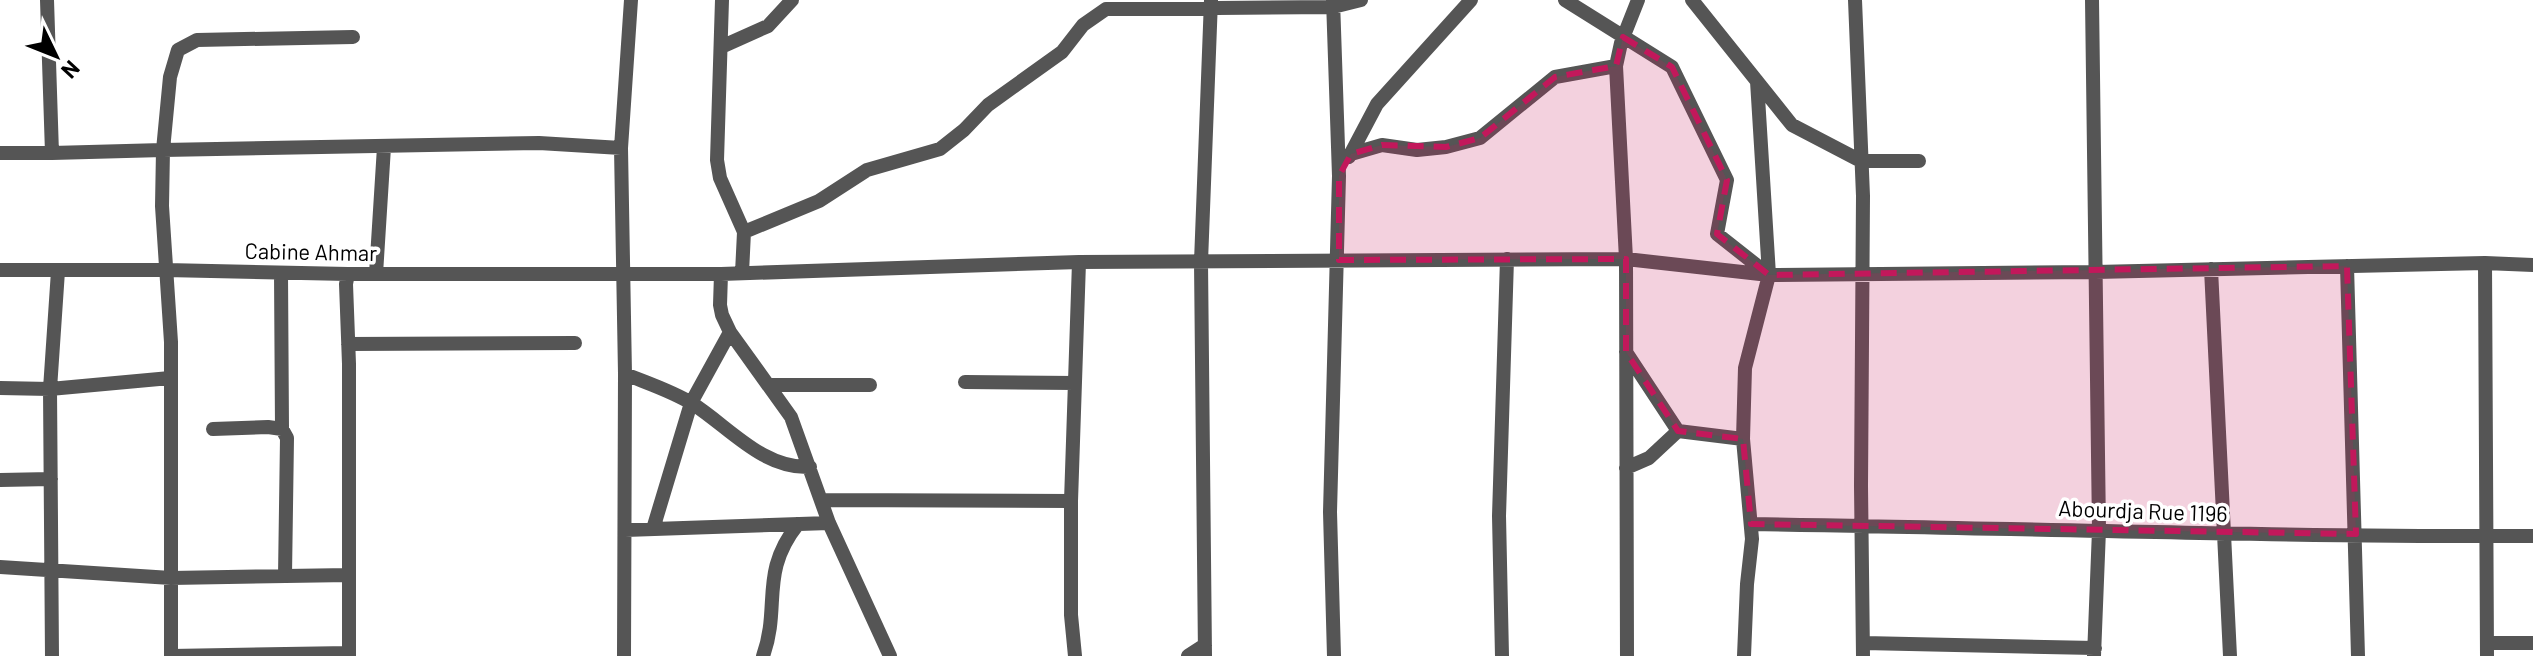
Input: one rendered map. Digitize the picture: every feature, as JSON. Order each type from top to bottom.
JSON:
[{"type":"street","points":[[47,0],[52,153]]},
{"type":"street","points":[[624,656],[625,374],[621,148],[631,0]]},
{"type":"street","points":[[722,0],[717,160],[720,178],[744,232],[742,273]]},
{"type":"street","points":[[721,47],[768,26],[792,0]]},
{"type":"street","points":[[744,232],[819,201],[867,170],[940,149],[988,105],[1062,52],[1083,25],[1106,9],[1181,10],[1211,4],[1333,4],[1361,0]]},
{"type":"street","points":[[1339,176],[1377,104],[1471,0]]},
{"type":"street","points":[[1565,0],[1672,67],[1727,180],[1717,234],[1769,275]]},
{"type":"street","points":[[1625,655],[1626,259],[1616,66],[1623,37],[1638,0]]},
{"type":"street","points":[[1692,0],[1792,125],[1861,161],[1919,161]]},
{"type":"street","points":[[1855,0],[1864,274],[1863,650],[2094,652],[2099,530],[2092,0]]},
{"type":"street","points":[[1188,656],[1205,650],[1201,262],[1211,4]]},
{"type":"street","points":[[1333,4],[1339,176],[1330,512],[1334,656]]},
{"type":"street","points":[[348,274],[349,654],[171,656],[171,334],[162,206],[163,150],[170,77],[178,50],[197,40],[353,37]]},
{"type":"street","points":[[1351,154],[1382,145],[1417,150],[1446,147],[1480,138],[1555,77],[1616,66]]},
{"type":"street","points":[[1744,656],[1752,539],[1743,439],[1745,368],[1769,275],[1757,81]]},
{"type":"street","points":[[0,153],[539,143],[621,148]]},
{"type":"street","points":[[376,274],[384,147]]},
{"type":"street","points":[[1502,656],[1499,516],[1507,259]]},
{"type":"street","name":"Cabine Ahmar","points":[[0,270],[721,274],[1079,262],[1626,259],[1769,275],[2096,272],[2485,263],[2533,265]]},
{"type":"street","points":[[1078,654],[1071,615],[1071,501],[1079,262]]},
{"type":"street","points":[[2485,263],[2487,649],[2533,643]]},
{"type":"street","points":[[2347,266],[2358,656]]},
{"type":"street","points":[[2211,269],[2230,656]]},
{"type":"street","points":[[52,656],[50,389],[58,271]]},
{"type":"street","points":[[281,273],[282,429],[287,438],[285,576]]},
{"type":"street","points":[[721,274],[720,305],[730,332],[791,417],[829,523],[890,656]]},
{"type":"street","points":[[653,529],[691,403],[730,332]]},
{"type":"street","points":[[348,344],[575,343]]},
{"type":"street","points":[[1626,352],[1678,431],[1743,439]]},
{"type":"street","points":[[625,374],[691,403],[760,453],[787,467],[810,467]]},
{"type":"street","points":[[0,388],[50,389],[170,378]]},
{"type":"street","points":[[965,382],[1075,383]]},
{"type":"street","points":[[769,385],[870,385]]},
{"type":"street","points":[[213,429],[282,429]]},
{"type":"street","points":[[1626,468],[1649,458],[1678,431]]},
{"type":"street","points":[[0,480],[51,479]]},
{"type":"street","points":[[822,500],[1071,501]]},
{"type":"street","points":[[625,530],[829,523]]},
{"type":"street","points":[[763,656],[777,558],[784,542],[798,524]]},
{"type":"street","name":"Abourdja Rue 1196","points":[[1751,524],[2224,535],[2533,536]]},
{"type":"street","points":[[0,567],[171,578],[349,575]]},
{"type":"highlighted area","points":[[1623,37],[1672,67],[1727,180],[1717,234],[1769,275],[2347,266],[2356,534],[1751,524],[1743,439],[1678,431],[1626,352],[1626,259],[1339,260],[1339,176],[1351,154],[1382,145],[1446,147],[1480,138],[1555,77],[1616,66]]}]
